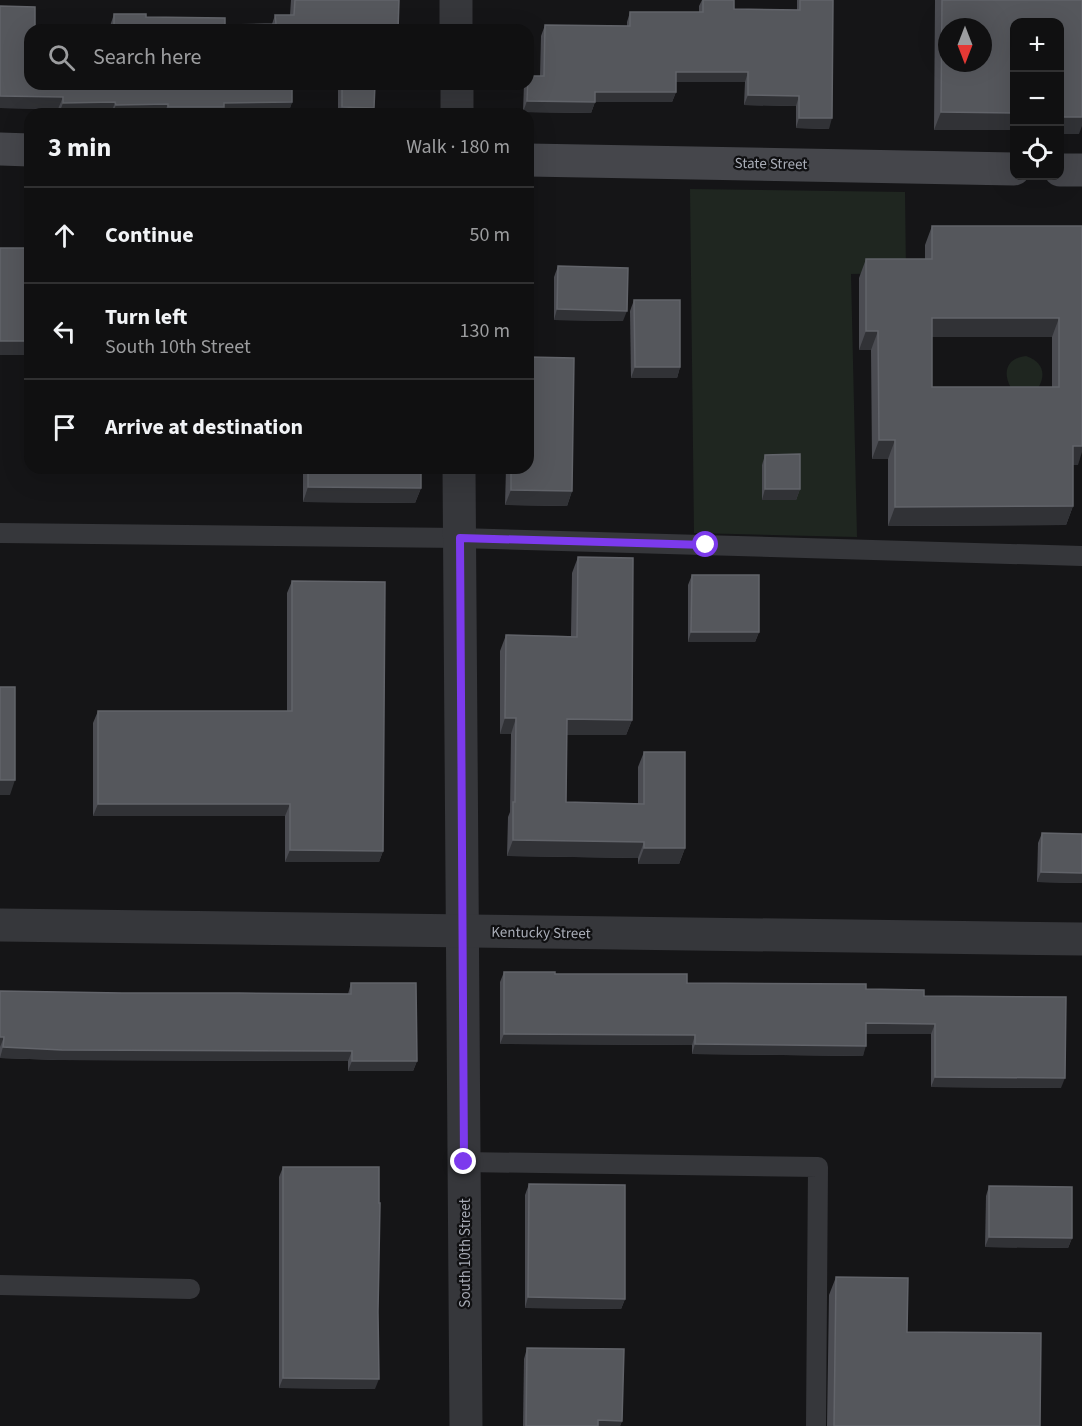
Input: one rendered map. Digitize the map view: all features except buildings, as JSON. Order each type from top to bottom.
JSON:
[{"type":"street","points":[[456,0],[456,24]]},
{"type":"street","points":[[457,90],[457,108]]},
{"type":"street","points":[[0,149],[24,150]]},
{"type":"street","name":"State Street","points":[[534,160],[1010,169]]},
{"type":"street","points":[[1064,170],[1082,170]]},
{"type":"street","name":"South 10th Street","points":[[459,474],[466,1426]]},
{"type":"street","name":"Kentucky Street","points":[[0,925],[1082,939]]},
{"type":"lane","points":[[0,533],[460,538],[1082,556]]},
{"type":"lane","points":[[464,1162],[818,1167],[816,1426]]},
{"type":"lane","points":[[0,1286],[190,1289]]},
{"type":"shaded area","points":[[690,189],[905,192],[906,273],[851,274],[857,537],[694,533]]},
{"type":"shaded area","points":[[1026,356],[1039,365],[1042,373],[1041,383],[1038,388],[1011,388],[1007,377],[1008,367],[1014,360]]},
{"type":"route","points":[[464,1162],[460,538],[706,545]]}]
